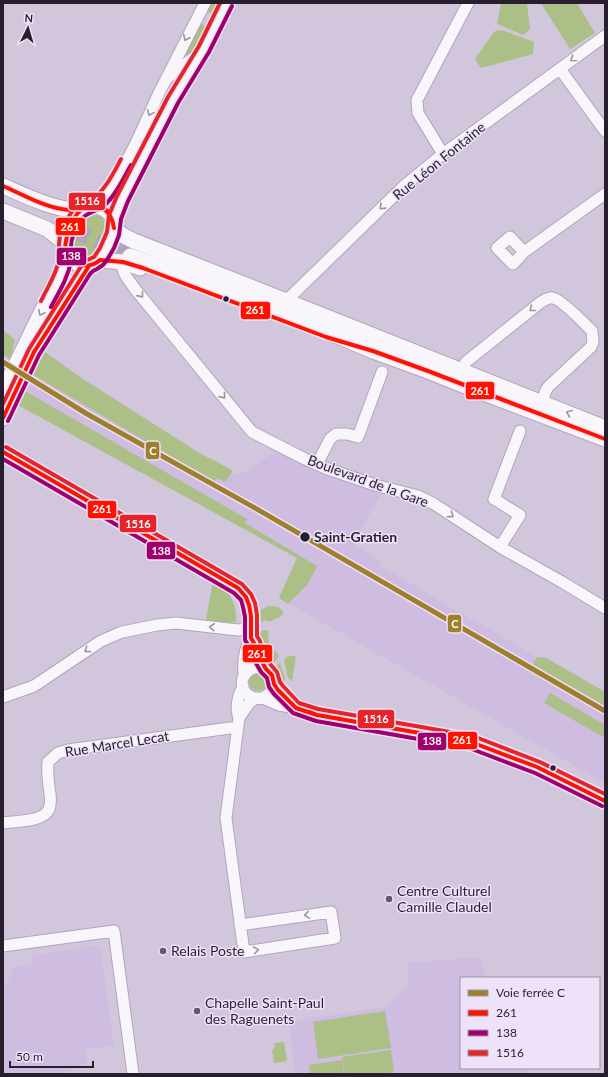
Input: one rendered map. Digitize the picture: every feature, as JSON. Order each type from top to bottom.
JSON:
[{"type":"main road","points":[[3,186],[56,207],[69,210],[98,206],[107,210],[111,214],[114,226],[112,237],[34,352],[6,398]]},
{"type":"main road","points":[[3,196],[55,220],[3,202]]},
{"type":"main road","points":[[3,418],[6,398],[63,268],[67,237],[75,219],[87,208]]},
{"type":"main road","points":[[3,212],[47,229],[66,247],[70,259],[77,264],[95,263],[128,256],[429,358],[605,428]]},
{"type":"main road","points":[[114,226],[122,235],[134,241],[429,358]]},
{"type":"main road","points":[[128,256],[300,320],[373,351],[605,439]]},
{"type":"street","points":[[87,208],[98,203],[115,183],[204,3]]},
{"type":"street","points":[[114,226],[116,213],[121,202],[173,100],[201,53],[227,3]]},
{"type":"street","points":[[443,154],[418,113],[417,100],[468,3]]},
{"type":"street","name":"Rue Léon Fontaine","points":[[286,301],[404,186],[443,154],[605,36]]},
{"type":"street","points":[[166,78],[201,53]]},
{"type":"street","points":[[560,68],[605,132]]},
{"type":"street","points":[[524,252],[605,194]]},
{"type":"street","name":"Boulevard de la Gare","points":[[128,256],[122,267],[123,272],[135,289],[252,432],[317,464],[375,485],[418,496],[434,504],[500,547],[605,608]]},
{"type":"street","points":[[462,370],[466,362],[541,302],[550,298],[558,300],[592,331],[593,342],[591,347],[549,386],[542,402]]},
{"type":"street","points":[[317,464],[330,439],[336,434],[347,434],[358,437],[382,372]]},
{"type":"street","points":[[500,547],[520,515],[494,499],[520,431]]},
{"type":"street","points":[[3,452],[238,588],[246,597],[249,605],[251,633],[257,653],[266,669],[272,675],[274,684],[278,690],[296,708]]},
{"type":"street","points":[[3,697],[34,686],[101,641],[122,632],[176,623],[238,630],[251,633]]},
{"type":"street","points":[[251,633],[246,645],[243,668],[245,691],[252,697],[317,715],[471,742],[538,767],[605,800]]},
{"type":"street","points":[[240,926],[331,912],[335,938],[244,952],[240,926],[226,818],[239,723],[237,710],[239,692],[248,671],[256,667],[266,669]]},
{"type":"street","points":[[239,723],[250,702],[270,692],[274,684]]},
{"type":"street","name":"Rue Marcel Lecat","points":[[3,823],[37,818],[45,815],[49,809],[50,801],[47,768],[48,762],[58,753],[84,747],[230,728],[239,723]]},
{"type":"street","points":[[3,946],[114,931],[133,1074]]},
{"type":"shaded area","points":[[3,330],[11,336],[6,348],[211,473],[218,470],[240,475],[278,450],[309,469],[381,494],[353,544],[381,561],[379,565],[537,657],[546,658],[605,692],[605,783],[279,598],[297,558],[227,518],[3,397]]},
{"type":"shaded area","points":[[100,945],[114,1046],[85,1049],[88,1063],[60,1074],[3,1074],[3,992],[12,973],[11,967],[32,964],[31,956]]},
{"type":"shaded area","points":[[480,957],[486,977],[460,977],[460,1069],[526,1069],[527,1074],[295,1074],[289,1022],[388,1006],[408,984],[407,963]]},
{"type":"green space","points":[[209,3],[223,3],[216,16],[205,10]]},
{"type":"green space","points":[[501,3],[527,3],[530,29],[523,35],[497,24]]},
{"type":"green space","points":[[541,3],[577,3],[595,33],[570,49]]},
{"type":"green space","points":[[198,22],[210,29],[198,48],[172,69]]},
{"type":"green space","points":[[497,30],[505,31],[534,42],[533,54],[481,68],[475,59]]},
{"type":"green space","points":[[163,99],[166,100],[151,133],[120,193],[116,191],[139,149]]},
{"type":"green space","points":[[102,190],[92,199],[70,204],[73,198],[86,194],[86,197],[89,196],[89,193]]},
{"type":"green space","points":[[93,214],[103,219],[105,226],[94,251],[86,257],[78,253],[74,247],[74,241],[84,220],[87,216]]},
{"type":"green space","points":[[3,330],[15,340],[10,359],[3,354]]},
{"type":"green space","points":[[45,352],[80,377],[201,454],[233,471],[225,482],[217,478],[215,482],[32,374]]},
{"type":"green space","points":[[25,391],[247,519],[245,523],[317,566],[308,584],[288,604],[279,598],[297,558],[16,404]]},
{"type":"green space","points":[[213,581],[223,588],[231,597],[234,603],[236,621],[230,623],[206,620]]},
{"type":"green space","points":[[268,606],[278,607],[283,611],[283,613],[281,616],[269,622],[266,620],[262,622],[259,621],[261,610]]},
{"type":"green space","points":[[264,630],[269,631],[269,644],[278,653],[278,658],[273,663],[268,663],[259,643],[258,635]]},
{"type":"green space","points":[[288,656],[296,657],[292,681],[288,678],[284,661]]},
{"type":"green space","points":[[537,657],[546,658],[605,692],[605,706],[533,665]]},
{"type":"green space","points":[[280,663],[285,679],[284,682],[281,683],[274,672],[274,668]]},
{"type":"green space","points":[[258,673],[264,676],[267,682],[264,688],[258,691],[252,688],[249,682],[252,676]]},
{"type":"green space","points":[[550,693],[605,725],[605,738],[544,703]]},
{"type":"green space","points":[[385,1011],[391,1048],[318,1059],[313,1022]]},
{"type":"green space","points":[[284,1042],[287,1061],[274,1063],[272,1050],[275,1047],[274,1043]]},
{"type":"green space","points":[[391,1050],[394,1072],[384,1074],[345,1074],[342,1057]]},
{"type":"green space","points":[[342,1060],[344,1074],[310,1074],[309,1065]]},
{"type":"tunnel","points":[[54,222],[130,256]]},
{"type":"rail line","name":"C","points":[[3,362],[87,414],[255,508],[605,711]]},
{"type":"transit line","name":"1516","points":[[3,404],[29,349],[80,268],[85,261],[94,257],[100,248],[107,232],[109,215],[117,196],[168,97],[199,46],[220,3]]},
{"type":"transit line","name":"138","points":[[8,421],[39,355],[90,274],[103,265],[114,248],[119,235],[121,219],[128,201],[178,103],[209,52],[232,6]]},
{"type":"transit line","name":"1516","points":[[41,301],[58,266],[60,236],[67,220],[77,206],[92,199],[103,189],[121,159]]},
{"type":"transit line","name":"138","points":[[51,307],[63,285],[70,267],[72,239],[77,226],[83,217],[101,208],[108,202],[119,187],[131,165]]},
{"type":"transit line","name":"261","points":[[3,186],[36,201],[61,209],[76,210],[99,207],[109,212]]},
{"type":"transit line","name":"261","points":[[100,260],[92,265],[83,265],[70,259],[66,253],[65,248],[67,236],[74,218],[87,206],[98,206],[107,212],[113,222],[114,228]]},
{"type":"transit line","name":"261","points":[[100,260],[123,262],[143,268],[326,337],[373,351],[428,371],[605,439]]},
{"type":"transit line","name":"261","points":[[3,418],[34,352],[89,266]]},
{"type":"transit line","name":"1516","points":[[6,447],[242,584],[251,594],[255,603],[257,615],[257,636],[263,651],[277,672],[280,682],[299,703],[318,709],[473,736],[540,762],[605,794]]},
{"type":"transit line","name":"261","points":[[3,452],[238,588],[246,597],[249,605],[251,616],[251,638],[257,653],[266,669],[272,675],[274,684],[278,690],[296,708],[317,715],[341,719]]},
{"type":"transit line","name":"138","points":[[3,459],[234,593],[241,600],[245,617],[245,640],[252,656],[261,672],[267,678],[269,687],[274,694],[293,713],[316,721],[469,748],[535,773],[602,806]]},
{"type":"transit line","name":"261","points":[[310,712],[317,715],[471,742],[537,767],[605,801]]},
{"type":"place","name":"Saint-Gratien","points":[[305,537]]},
{"type":"place","name":"Centre Culturel Camille Claudel","points":[[389,899]]},
{"type":"place","name":"Relais Poste","points":[[163,951]]},
{"type":"place","name":"Chapelle Saint-Paul des Raguenets","points":[[197,1011]]}]
